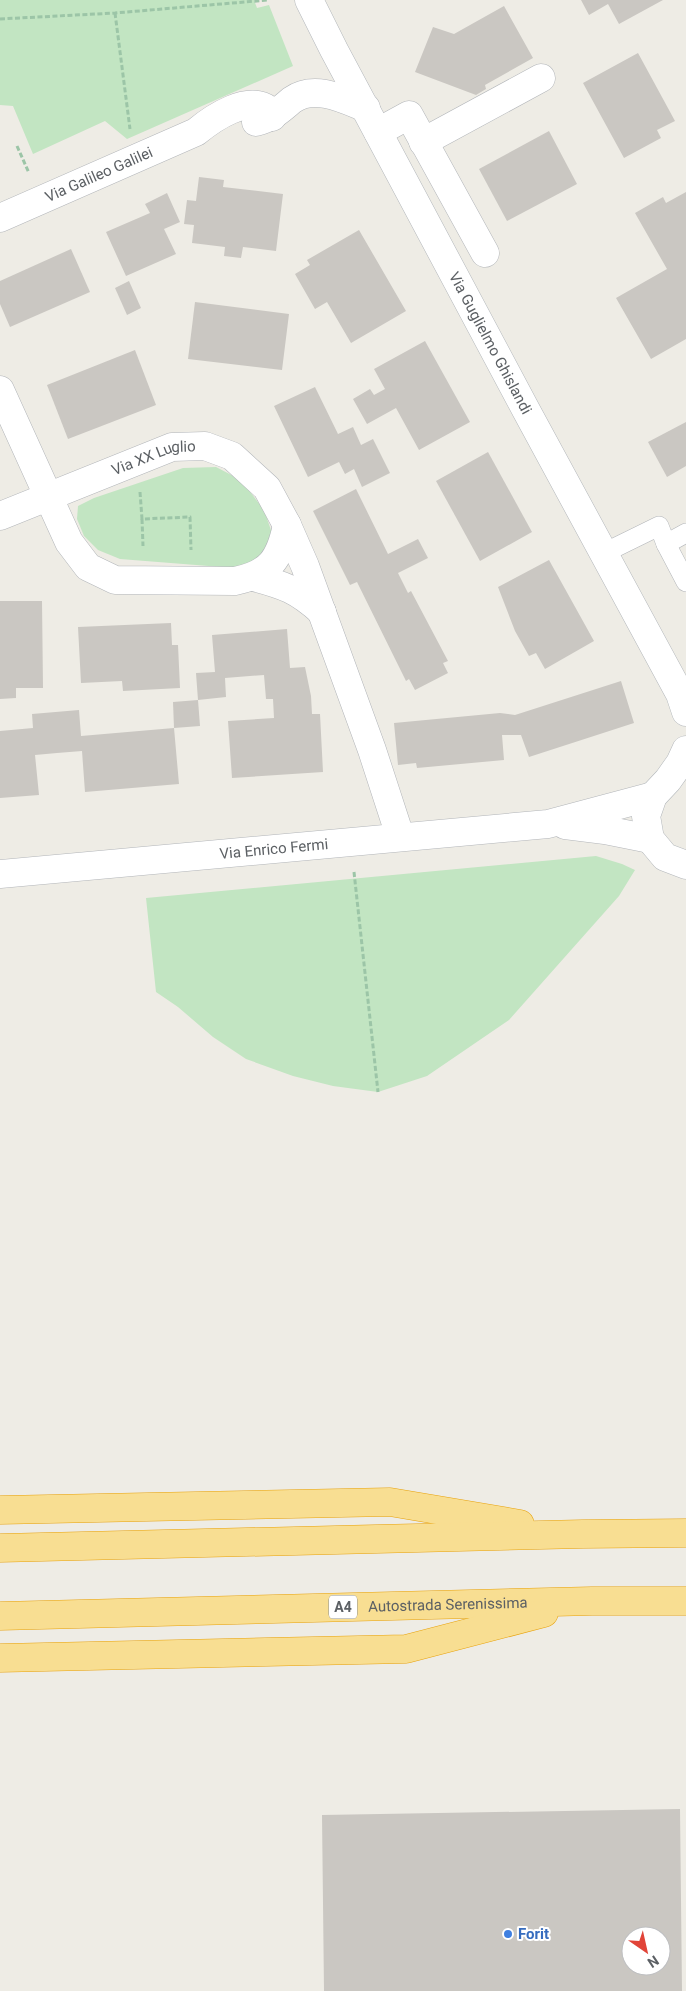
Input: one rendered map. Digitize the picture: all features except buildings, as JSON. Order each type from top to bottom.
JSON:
[{"type":"highway","points":[[0,1510],[390,1502],[583,1534]]},
{"type":"highway","points":[[0,1548],[686,1533]]},
{"type":"highway","points":[[0,1658],[406,1649],[592,1601]]},
{"type":"highway","name":"Autostrada Serenissima","points":[[0,1616],[592,1601],[686,1601]]},
{"type":"street","name":"Via Guglielmo Ghislandi","points":[[309,0],[680,694],[686,712]]},
{"type":"street","points":[[423,142],[540,78]]},
{"type":"street","name":"Via Galileo Galilei","points":[[0,218],[196,132],[210,120],[230,110],[247,105],[265,106],[272,117],[293,99],[309,93],[323,93],[343,98],[366,108]]},
{"type":"street","points":[[378,132],[409,115],[485,253]]},
{"type":"street","name":"Via XX Luglio","points":[[0,390],[50,496],[69,542],[88,567],[115,580],[235,581],[253,577],[271,565],[282,547],[287,526]]},
{"type":"street","name":"Via XX Luglio","points":[[50,496],[172,447],[206,446],[232,456],[267,488],[305,566],[372,750],[400,836]]},
{"type":"street","points":[[0,516],[50,496]]},
{"type":"street","name":"Via XX Luglio","points":[[253,577],[285,586],[306,597],[322,612]]},
{"type":"street","points":[[686,750],[669,783],[646,816],[650,839],[665,857],[686,865]]},
{"type":"street","name":"Via Enrico Fermi","points":[[548,824],[669,783]]},
{"type":"street","name":"Via Enrico Fermi","points":[[0,874],[548,824],[605,830],[650,839]]},
{"type":"lane","points":[[604,553],[658,526],[686,582]]},
{"type":"lane","points":[[666,544],[686,533]]},
{"type":"path","points":[[0,19],[115,13],[268,0]]},
{"type":"path","points":[[115,13],[131,135]]},
{"type":"path","points":[[17,146],[31,178]]},
{"type":"path","points":[[138,461],[143,546]]},
{"type":"path","points":[[142,519],[190,517],[193,581]]},
{"type":"path","points":[[353,867],[378,1092]]},
{"type":"green space","points":[[0,0],[254,0],[257,8],[269,5],[293,66],[127,139],[105,121],[33,154],[13,106],[0,105]]},
{"type":"green space","points":[[216,467],[241,480],[264,510],[272,533],[267,552],[252,565],[234,568],[120,559],[98,550],[84,536],[77,519],[78,506],[94,498],[183,468]]},
{"type":"green space","points":[[596,856],[635,870],[619,896],[509,1020],[427,1076],[378,1092],[333,1086],[293,1076],[246,1059],[213,1037],[178,1007],[156,992],[146,898]]},
{"type":"place","name":"Forit","points":[[508,1934]]}]
